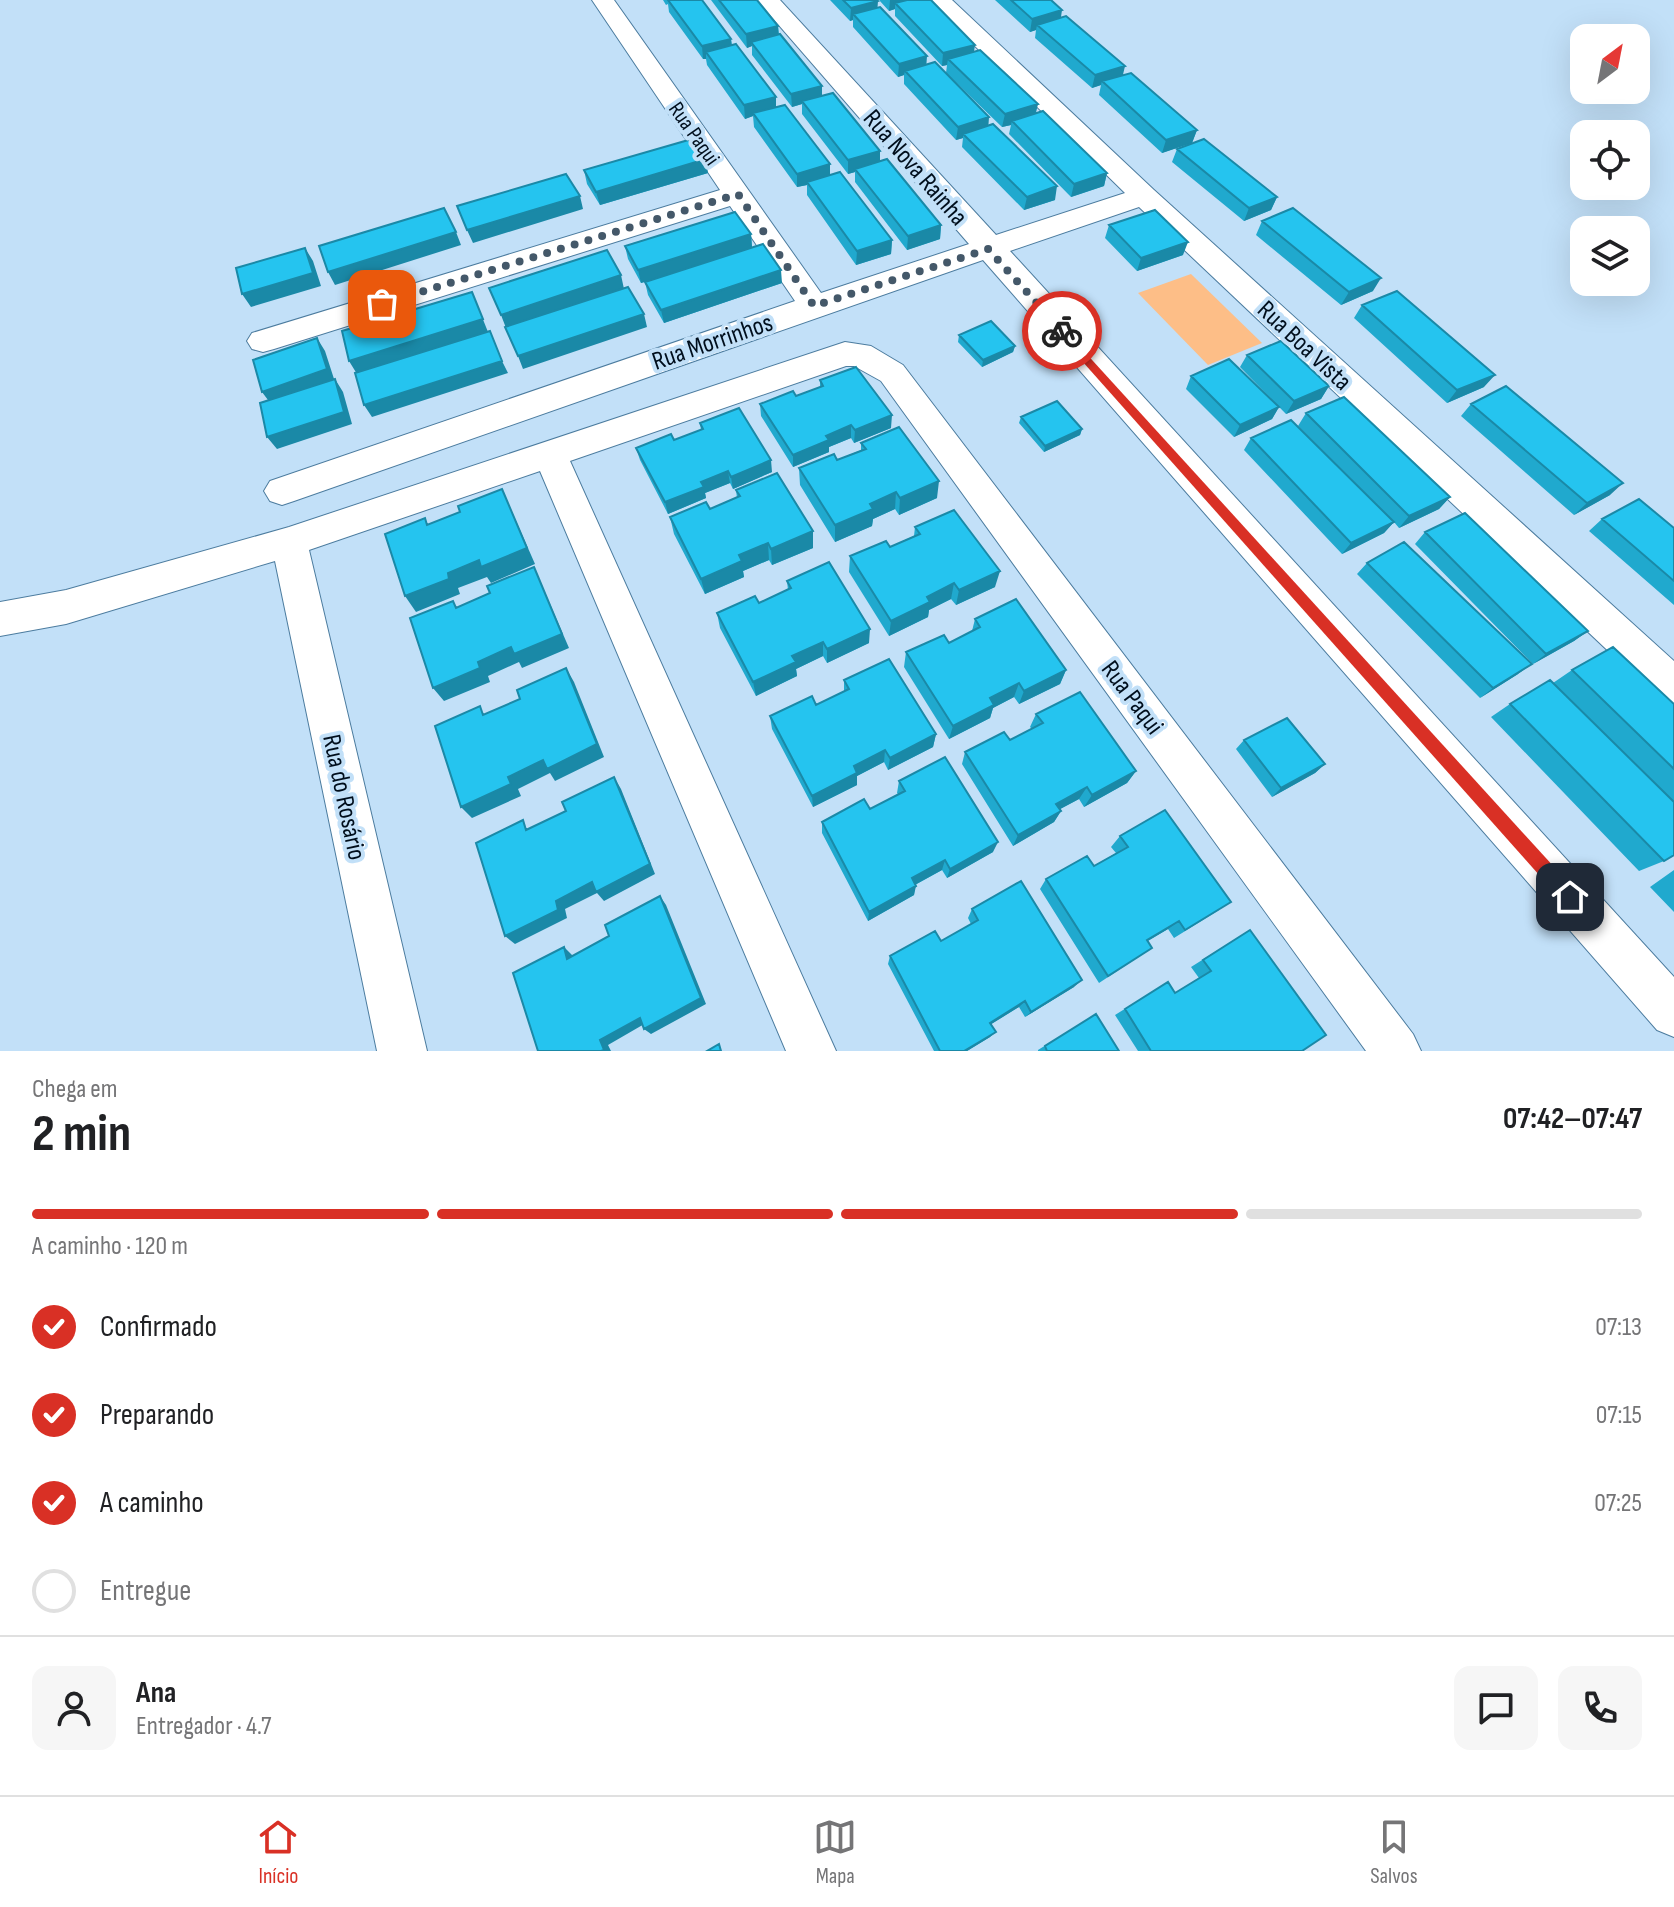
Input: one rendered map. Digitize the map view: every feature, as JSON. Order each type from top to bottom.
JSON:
[{"type":"street","name":"Rua Paqui","points":[[603,0],[814,306]]},
{"type":"street","name":"Rua Nova Rainha","points":[[768,0],[1674,1013]]},
{"type":"street","name":"Rua Boa Vista","points":[[939,0],[1144,196],[1674,687]]},
{"type":"street","points":[[263,341],[738,194]]},
{"type":"street","name":"Rua Morrinhos","points":[[282,491],[814,306],[1144,196]]},
{"type":"street","name":"Rua Paqui","points":[[551,456],[845,354],[860,354],[892,373],[1396,1051]]},
{"type":"street","points":[[0,619],[66,607],[289,542],[551,456],[811,1051]]},
{"type":"street","name":"Rua do Rosário","points":[[289,542],[402,1051]]},
{"type":"shaded area","points":[[1191,274],[1262,343],[1208,365],[1138,293]]},
{"type":"building","points":[[668,0],[702,0],[731,39],[702,46]]},
{"type":"building","points":[[719,0],[757,0],[778,26],[746,34]]},
{"type":"building","points":[[843,0],[877,0],[878,1],[851,8]]},
{"type":"building","points":[[931,0],[975,45],[943,53],[895,3]]},
{"type":"building","points":[[1011,0],[1051,0],[1062,10],[1032,19]]},
{"type":"building","points":[[880,7],[927,56],[899,64],[853,14]]},
{"type":"building","points":[[1066,16],[1125,66],[1095,75],[1037,25]]},
{"type":"building","points":[[780,34],[822,86],[791,94],[751,42]]},
{"type":"building","points":[[736,44],[776,97],[744,105],[706,52]]},
{"type":"building","points":[[980,50],[1038,104],[1005,114],[948,59]]},
{"type":"building","points":[[935,62],[989,117],[958,127],[905,71]]},
{"type":"building","points":[[1131,73],[1197,130],[1166,140],[1102,81]]},
{"type":"building","points":[[833,93],[880,151],[848,160],[802,101]]},
{"type":"building","points":[[785,105],[830,164],[797,174],[753,113]]},
{"type":"building","points":[[1043,111],[1107,173],[1074,184],[1012,121]]},
{"type":"building","points":[[993,124],[1057,186],[1027,197],[963,134]]},
{"type":"building","points":[[692,139],[706,159],[596,192],[584,170]]},
{"type":"building","points":[[1204,139],[1277,197],[1249,208],[1177,149]]},
{"type":"building","points":[[887,159],[941,225],[908,236],[855,169]]},
{"type":"building","points":[[840,172],[892,240],[857,251],[807,182]]},
{"type":"building","points":[[566,174],[580,196],[467,230],[457,206]]},
{"type":"building","points":[[444,208],[456,232],[328,272],[319,246]]},
{"type":"building","points":[[1293,208],[1381,278],[1349,292],[1262,221]]},
{"type":"building","points":[[1155,210],[1188,242],[1141,258],[1109,225]]},
{"type":"building","points":[[735,212],[751,234],[638,270],[625,246]]},
{"type":"building","points":[[763,244],[781,270],[661,310],[645,282]]},
{"type":"building","points":[[305,248],[313,273],[242,294],[236,268]]},
{"type":"building","points":[[607,250],[621,275],[501,315],[489,288]]},
{"type":"building","points":[[628,287],[644,314],[518,356],[505,327]]},
{"type":"building","points":[[1397,291],[1495,375],[1457,390],[1362,305]]},
{"type":"building","points":[[472,292],[483,319],[349,361],[342,331]]},
{"type":"building","points":[[991,321],[1015,346],[983,360],[959,335]]},
{"type":"building","points":[[490,331],[502,361],[364,405],[355,373]]},
{"type":"building","points":[[317,338],[327,369],[262,392],[253,360]]},
{"type":"building","points":[[1281,341],[1329,386],[1294,401],[1247,355]]},
{"type":"building","points":[[1229,359],[1279,407],[1240,425],[1191,376]]},
{"type":"building","points":[[856,367],[892,415],[855,430],[851,425],[826,436],[829,440],[793,455],[760,404],[793,391],[796,396],[823,386],[820,380]]},
{"type":"building","points":[[335,379],[344,412],[267,437],[260,403]]},
{"type":"building","points":[[1506,386],[1623,483],[1587,503],[1471,404]]},
{"type":"building","points":[[1344,397],[1450,497],[1409,516],[1306,413]]},
{"type":"building","points":[[1057,401],[1082,429],[1045,446],[1021,417]]},
{"type":"building","points":[[739,408],[771,460],[731,477],[728,471],[701,482],[704,487],[665,502],[636,448],[671,434],[674,440],[703,429],[700,423]]},
{"type":"building","points":[[1291,420],[1394,522],[1351,543],[1251,438]]},
{"type":"building","points":[[899,427],[939,481],[900,498],[896,492],[870,504],[873,509],[835,525],[799,468],[834,454],[837,460],[866,449],[861,443]]},
{"type":"building","points":[[777,473],[813,531],[771,549],[768,543],[739,555],[742,561],[701,579],[670,517],[706,502],[710,509],[740,496],[736,490]]},
{"type":"building","points":[[502,489],[527,548],[481,567],[479,560],[448,573],[449,579],[405,596],[385,534],[425,518],[427,525],[460,512],[458,506]]},
{"type":"building","points":[[1639,499],[1674,528],[1674,581],[1602,519]]},
{"type":"building","points":[[954,510],[1000,571],[959,590],[954,583],[927,597],[930,602],[891,621],[850,556],[886,541],[890,547],[920,534],[915,527]]},
{"type":"building","points":[[1465,513],[1588,631],[1546,654],[1425,532]]},
{"type":"building","points":[[1404,542],[1532,664],[1493,688],[1367,563]]},
{"type":"building","points":[[829,562],[870,629],[827,649],[823,642],[792,656],[796,662],[753,682],[717,613],[755,596],[759,603],[791,588],[787,581]]},
{"type":"building","points":[[534,567],[562,634],[514,654],[511,647],[478,662],[480,668],[433,688],[410,618],[453,601],[456,608],[490,593],[487,586]]},
{"type":"building","points":[[1016,599],[1066,670],[1024,691],[1019,683],[990,698],[994,705],[953,726],[906,652],[944,635],[949,643],[980,627],[975,619]]},
{"type":"building","points":[[1613,647],[1674,704],[1674,769],[1572,670]]},
{"type":"building","points":[[889,659],[936,734],[890,758],[885,750],[854,766],[857,773],[812,796],[770,716],[812,696],[816,705],[849,689],[844,680]]},
{"type":"building","points":[[566,668],[597,744],[547,769],[543,760],[508,777],[511,784],[461,807],[435,726],[480,706],[483,715],[520,699],[517,690]]},
{"type":"building","points":[[1550,680],[1674,802],[1674,855],[1664,861],[1510,704]]},
{"type":"building","points":[[1080,692],[1136,771],[1092,795],[1087,787],[1056,804],[1061,811],[1018,835],[965,752],[1004,732],[1010,740],[1043,723],[1036,714]]},
{"type":"building","points":[[1287,718],[1325,764],[1281,788],[1244,740]]},
{"type":"building","points":[[945,757],[998,842],[950,869],[945,860],[912,878],[916,886],[869,912],[822,822],[864,799],[870,809],[905,791],[899,781]]},
{"type":"building","points":[[614,777],[650,864],[596,892],[592,882],[556,901],[558,910],[505,936],[476,843],[523,820],[526,830],[566,811],[562,802]]},
{"type":"building","points":[[1165,810],[1231,902],[1185,930],[1179,921],[1147,940],[1152,948],[1108,976],[1046,879],[1087,856],[1094,866],[1128,847],[1120,836]]},
{"type":"building","points":[[1021,881],[1082,980],[1031,1012],[1025,1001],[990,1023],[996,1032],[964,1051],[940,1051],[890,956],[935,931],[941,941],[978,920],[972,909]]},
{"type":"building","points":[[660,896],[701,998],[644,1029],[640,1018],[600,1040],[604,1050],[601,1051],[538,1051],[513,973],[564,947],[567,959],[609,936],[605,925]]},
{"type":"building","points":[[1250,930],[1326,1035],[1302,1051],[1151,1051],[1125,1009],[1168,982],[1175,993],[1211,971],[1203,960]]},
{"type":"building","points":[[1096,1014],[1119,1051],[1047,1051],[1045,1046]]},
{"type":"building","points":[[719,1044],[721,1051],[707,1051]]},
{"type":"way so far","points":[[382,304],[738,194],[814,306],[988,249],[1062,331]]},
{"type":"route","points":[[1062,331],[1570,897]]}]
